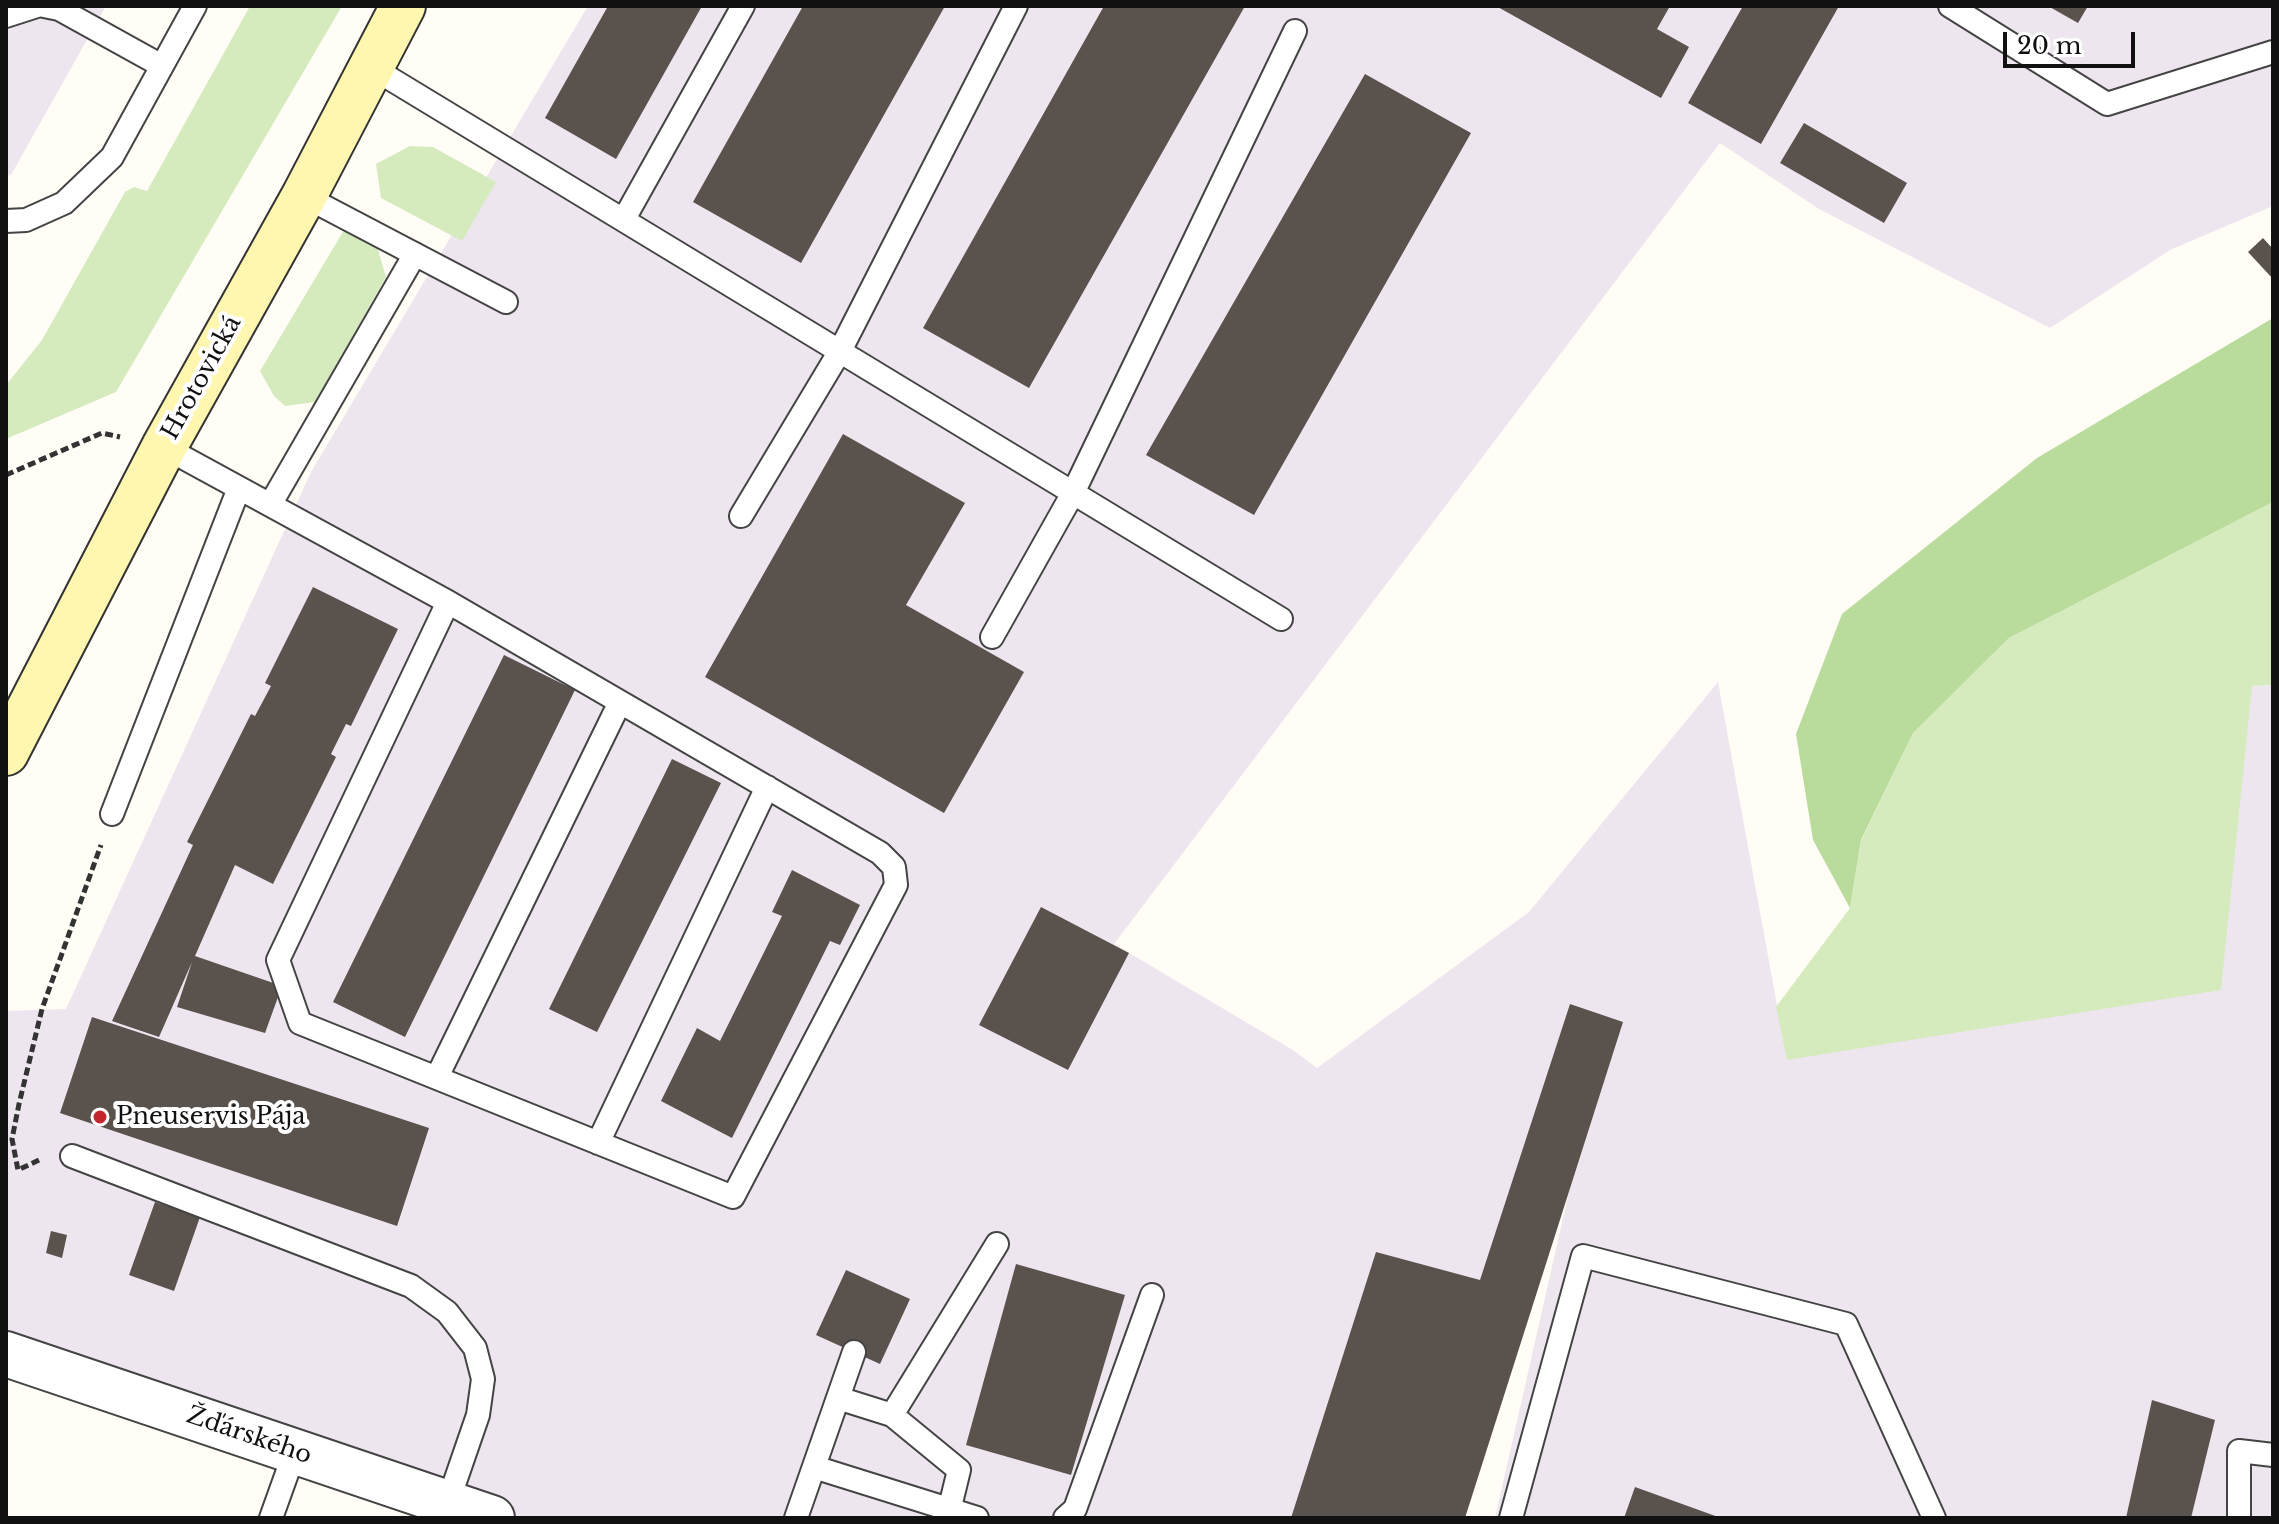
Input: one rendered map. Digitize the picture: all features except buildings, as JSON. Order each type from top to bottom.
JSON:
[{"type":"main road","name":"Hrotovická","points":[[6,753],[164,447],[304,196],[403,6]]},
{"type":"street","name":"Žďárského","points":[[6,1354],[492,1518]]},
{"type":"lane","points":[[6,16],[37,6]]},
{"type":"lane","points":[[44,6],[59,9],[162,66]]},
{"type":"lane","points":[[6,221],[26,220],[64,203],[112,157],[195,6]]},
{"type":"lane","points":[[624,219],[743,6]]},
{"type":"lane","points":[[741,516],[840,351],[1016,6]]},
{"type":"lane","points":[[1950,6],[2107,104],[2273,52]]},
{"type":"lane","points":[[992,637],[1073,493],[1295,31]]},
{"type":"lane","points":[[371,67],[1281,619]]},
{"type":"lane","points":[[304,196],[506,302]]},
{"type":"lane","points":[[270,505],[415,254]]},
{"type":"lane","points":[[164,447],[448,602],[880,853],[894,867],[896,885],[733,1197],[300,1023],[278,960],[448,602]]},
{"type":"lane","points":[[112,814],[239,488]]},
{"type":"lane","points":[[437,1077],[620,702]]},
{"type":"lane","points":[[598,1143],[767,787]]},
{"type":"lane","points":[[72,1156],[411,1286],[447,1312],[475,1348],[483,1379],[478,1415],[448,1502]]},
{"type":"lane","points":[[892,1415],[997,1244]]},
{"type":"lane","points":[[1511,1518],[1583,1256],[1846,1324],[1934,1518]]},
{"type":"lane","points":[[1065,1518],[1075,1509],[1152,1295]]},
{"type":"lane","points":[[796,1518],[854,1352]]},
{"type":"lane","points":[[838,1398],[892,1415],[959,1470],[949,1511]]},
{"type":"lane","points":[[271,1518],[295,1451]]},
{"type":"lane","points":[[2239,1518],[2239,1451],[2273,1455]]},
{"type":"lane","points":[[814,1467],[977,1518]]},
{"type":"path","points":[[6,475],[102,433],[164,447]]},
{"type":"path","points":[[72,1156],[38,1160],[18,1170],[12,1139],[42,1009],[112,814]]},
{"type":"shaded area","points":[[6,6],[106,6],[11,175],[6,176]]},
{"type":"shaded area","points":[[588,6],[2273,6],[2273,206],[2170,250],[2050,328],[1819,209],[1720,143],[1114,944],[1293,1050],[1317,1068],[1529,912],[1718,682],[1787,1060],[2252,686],[2273,685],[2273,1518],[1495,1518],[1605,1033],[1426,1518],[492,1518],[6,1354],[6,1011],[66,1009],[311,472]]},
{"type":"green space","points":[[250,6],[342,6],[116,392],[6,439],[6,385],[42,340],[125,192],[134,187],[147,191]]},
{"type":"green space","points":[[410,146],[433,147],[496,182],[462,241],[381,198],[376,164]]},
{"type":"green space","points":[[344,230],[376,243],[386,277],[315,402],[285,406],[274,396],[260,371]]},
{"type":"green space","points":[[2273,318],[2273,502],[2009,638],[1913,733],[1861,840],[1850,908],[1813,840],[1796,734],[1842,614],[2037,458]]},
{"type":"green space","points":[[2273,502],[2273,685],[2252,686],[2221,990],[1787,1060],[1776,1007],[1850,908],[1861,841],[1913,733],[2009,638]]},
{"type":"place","name":"Pneuservis Pája","points":[[100,1117]]}]
